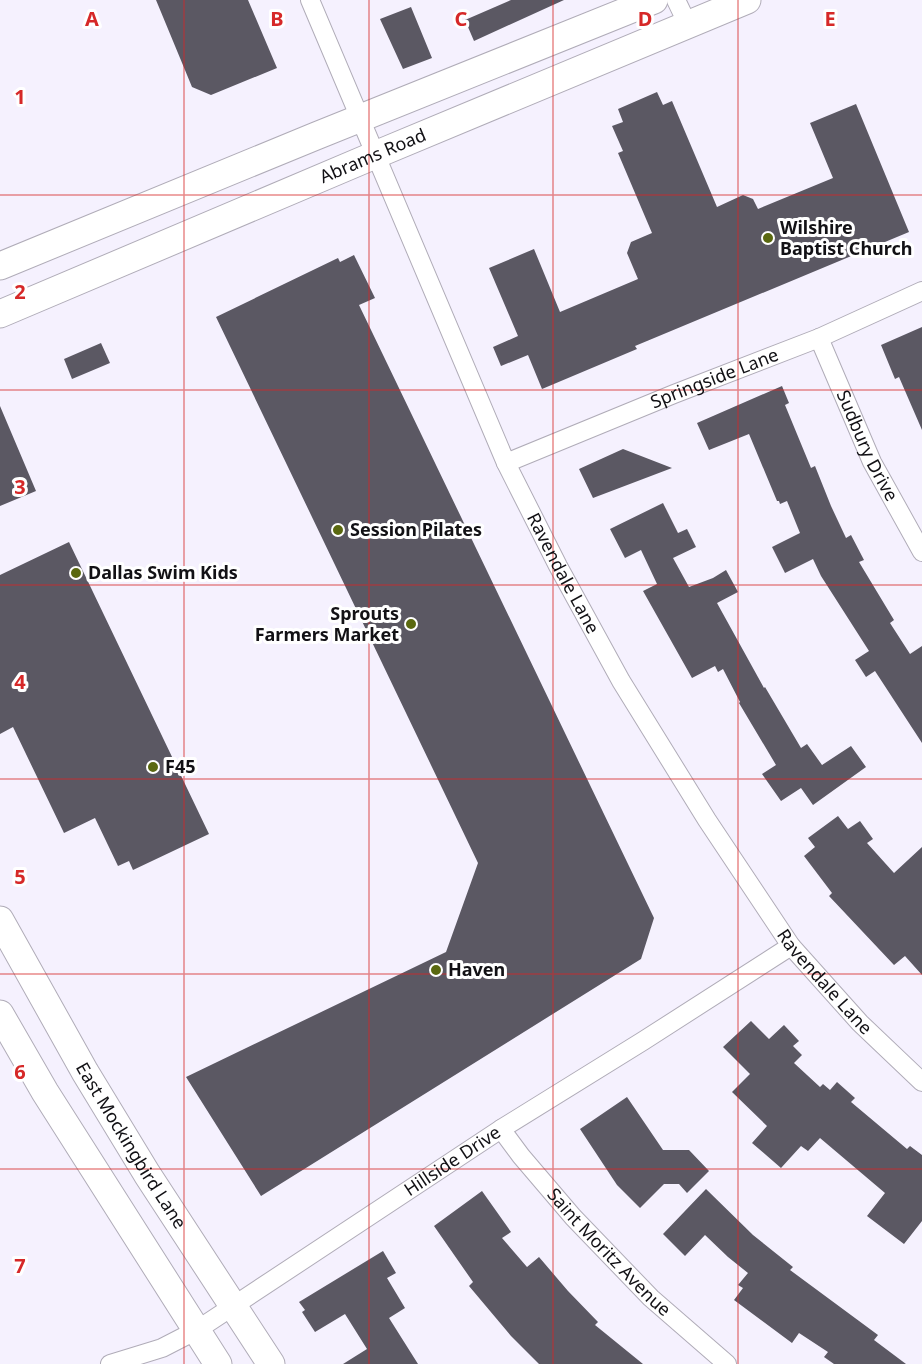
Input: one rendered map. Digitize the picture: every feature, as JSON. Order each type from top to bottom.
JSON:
[{"type":"main road","points":[[0,266],[654,0]]},
{"type":"main road","name":"Abrams Road","points":[[0,314],[375,154],[747,0]]},
{"type":"main road","points":[[132,212],[149,250]]},
{"type":"main road","name":"East Mockingbird Lane","points":[[0,921],[85,1072],[147,1174],[271,1364]]},
{"type":"main road","points":[[0,1014],[45,1092],[218,1364]]},
{"type":"street","name":"Ravendale Lane","points":[[310,0],[506,463],[558,566],[621,681],[707,820],[792,946],[860,1023],[922,1082]]},
{"type":"street","points":[[676,0],[688,25]]},
{"type":"street","name":"Springside Lane","points":[[506,463],[819,338],[922,291]]},
{"type":"street","name":"Sudbury Drive","points":[[819,338],[872,462],[922,552]]},
{"type":"street","name":"Hillside Drive","points":[[110,1364],[162,1348],[197,1330],[501,1129],[792,946]]},
{"type":"street","name":"Saint Moritz Avenue","points":[[501,1129],[581,1226],[651,1298],[727,1364]]},
{"type":"building","points":[[156,0],[248,0],[277,68],[211,95],[192,87]]},
{"type":"building","points":[[511,0],[564,0],[474,41],[465,20]]},
{"type":"building","points":[[411,7],[432,58],[403,69],[380,19]]},
{"type":"building","name":"Wilshire Baptist Church","points":[[657,92],[663,105],[672,101],[717,207],[743,195],[753,199],[758,209],[833,178],[810,123],[856,104],[909,232],[635,346],[637,349],[542,389],[528,355],[501,366],[493,347],[518,336],[489,268],[534,249],[560,312],[638,279],[627,253],[631,242],[652,233],[618,153],[623,151],[612,126],[623,122],[618,109]]},
{"type":"building","points":[[354,255],[375,298],[359,305],[654,918],[641,959],[261,1196],[186,1077],[446,952],[478,863],[216,317],[338,258],[340,262]]},
{"type":"building","points":[[922,327],[922,430],[899,377],[895,379],[881,345]]},
{"type":"building","points":[[101,343],[110,363],[72,379],[64,359]]},
{"type":"building","points":[[782,386],[789,403],[785,405],[811,468],[815,466],[846,538],[851,535],[864,560],[859,562],[894,620],[890,623],[910,654],[922,646],[922,743],[875,671],[866,677],[855,660],[869,651],[821,576],[813,559],[785,573],[772,547],[800,533],[787,501],[780,504],[777,501],[749,434],[709,450],[697,423]]},
{"type":"building","points":[[0,406],[36,491],[0,506]]},
{"type":"building","points":[[623,449],[672,468],[593,498],[579,469]]},
{"type":"building","points":[[663,503],[678,533],[687,529],[696,547],[673,558],[689,587],[713,578],[726,570],[738,592],[717,603],[764,688],[801,748],[807,744],[822,765],[851,746],[866,767],[813,805],[801,788],[781,801],[762,774],[776,765],[739,703],[723,669],[718,672],[715,666],[692,678],[643,591],[657,584],[641,550],[625,558],[610,529]]},
{"type":"building","points":[[69,542],[209,834],[133,870],[129,861],[118,866],[95,818],[64,833],[13,727],[0,734],[0,575]]},
{"type":"building","points":[[838,816],[848,829],[860,821],[873,839],[867,843],[894,873],[922,847],[922,975],[905,956],[894,965],[829,896],[832,893],[804,856],[815,847],[808,838]]},
{"type":"building","points":[[751,1021],[769,1039],[784,1025],[799,1041],[793,1046],[802,1055],[794,1063],[820,1087],[823,1084],[830,1090],[837,1082],[855,1098],[851,1102],[907,1149],[910,1146],[922,1155],[922,1221],[904,1244],[867,1216],[885,1193],[820,1138],[808,1151],[801,1146],[781,1168],[752,1143],[767,1126],[732,1092],[750,1074],[723,1047]]},
{"type":"building","points":[[627,1097],[663,1150],[689,1150],[709,1171],[687,1193],[679,1184],[664,1184],[640,1208],[617,1185],[580,1129]]},
{"type":"building","points":[[706,1189],[753,1235],[793,1267],[790,1270],[878,1335],[874,1340],[906,1364],[834,1364],[824,1357],[828,1352],[799,1333],[792,1343],[734,1300],[743,1288],[738,1285],[748,1273],[705,1235],[685,1256],[663,1234]]},
{"type":"building","points":[[482,1191],[511,1232],[502,1238],[527,1267],[539,1257],[598,1322],[595,1325],[643,1364],[539,1364],[511,1336],[469,1286],[473,1282],[434,1226]]},
{"type":"building","points":[[383,1251],[396,1273],[387,1278],[405,1308],[389,1318],[418,1364],[343,1364],[367,1349],[345,1314],[315,1332],[302,1312],[305,1310],[299,1302]]},
{"type":"place","name":"Wilshire Baptist Church","points":[[768,238]]},
{"type":"place","name":"Session Pilates","points":[[338,530]]},
{"type":"place","name":"Dallas Swim Kids","points":[[76,573]]},
{"type":"place","name":"Sprouts Farmers Market","points":[[411,624]]},
{"type":"place","name":"F45","points":[[153,767]]},
{"type":"place","name":"Haven","points":[[436,970]]}]
